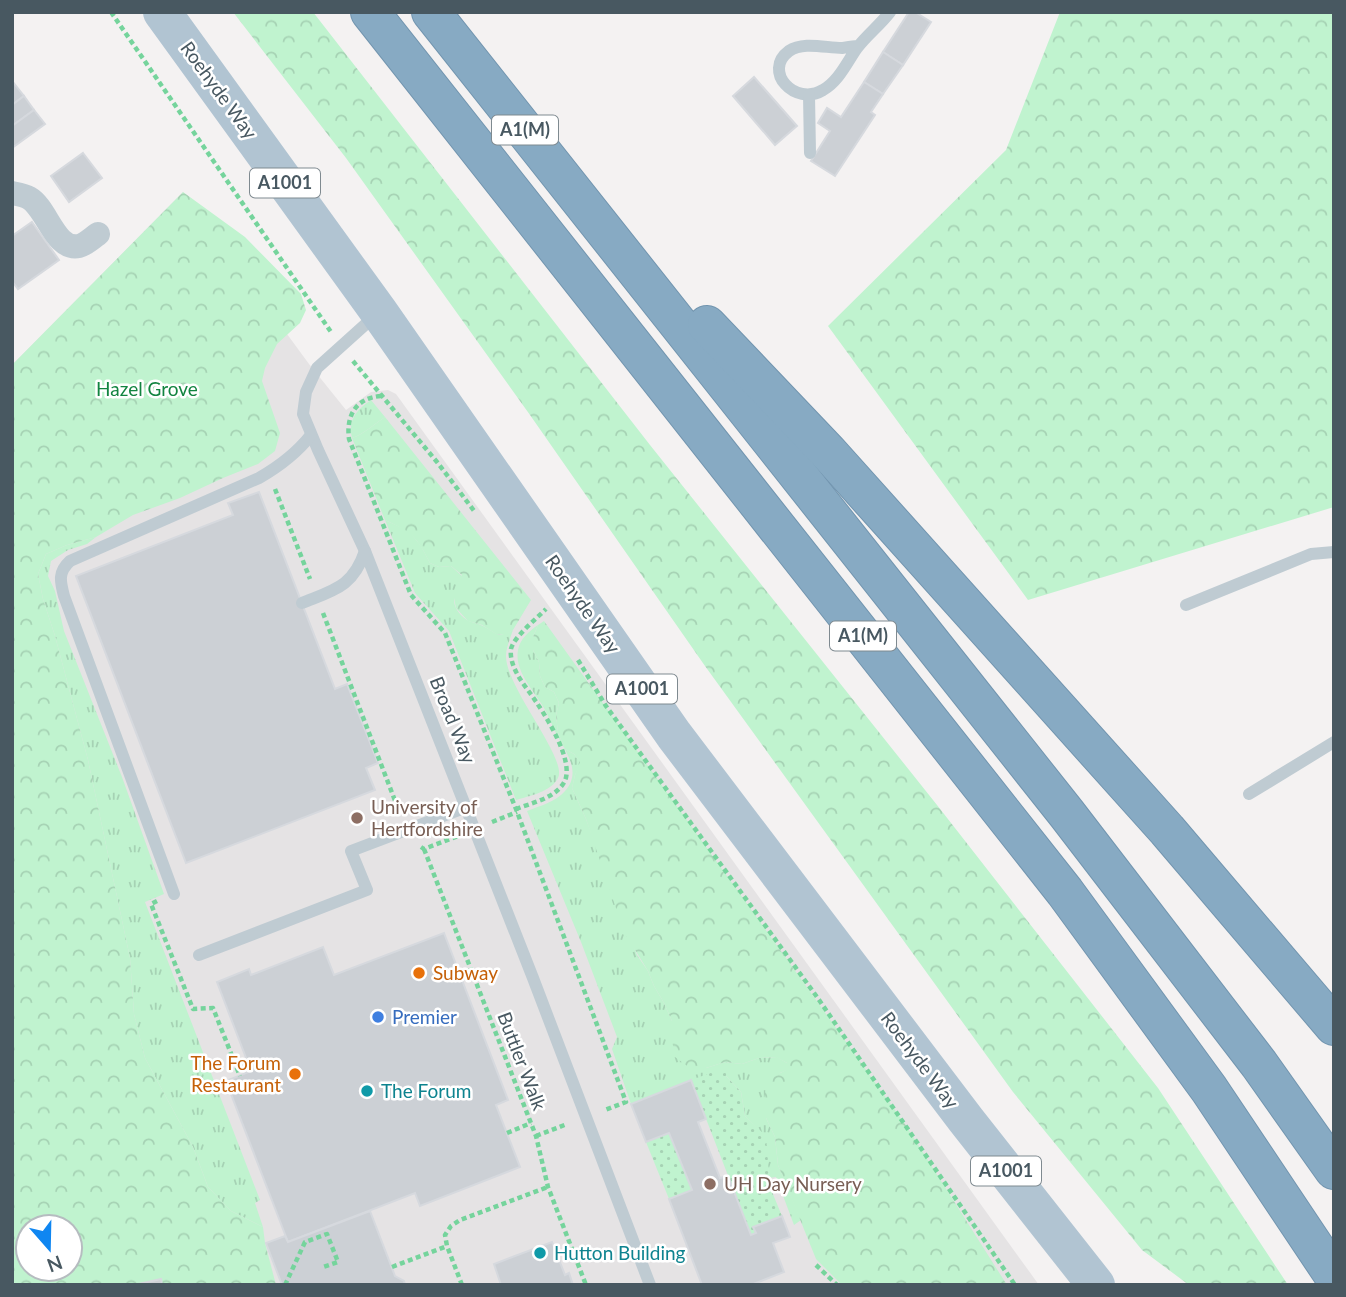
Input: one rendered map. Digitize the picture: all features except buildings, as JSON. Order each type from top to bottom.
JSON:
[{"type":"highway","name":"A1(M)","points":[[370,12],[1065,892],[1209,1089],[1334,1276]]},
{"type":"highway","name":"A1(M)","points":[[431,12],[1067,814],[1259,1064],[1334,1170]]},
{"type":"highway","points":[[618,248],[710,327],[828,452],[1167,830],[1334,1026]]},
{"type":"main road","name":"Roehyde Way","points":[[162,12],[379,312],[674,735],[958,1110],[1096,1285]]},
{"type":"street","points":[[12,193],[29,198],[40,208],[60,240],[70,247],[81,246],[98,234]]},
{"type":"lane","points":[[859,46],[805,46],[790,50],[781,61],[779,75],[785,86],[795,93],[809,95],[824,90],[890,12]]},
{"type":"lane","points":[[809,95],[810,153]]},
{"type":"lane","name":"Broad Way","points":[[379,312],[317,368],[306,392],[303,414],[365,551],[467,807],[650,1285]]},
{"type":"lane","points":[[174,894],[64,596],[60,575],[70,561],[269,472],[299,450],[311,435]]},
{"type":"lane","points":[[302,603],[345,584],[354,576],[365,551]]},
{"type":"lane","points":[[1186,605],[1311,554],[1334,552]]},
{"type":"lane","points":[[1250,794],[1334,742]]},
{"type":"lane","points":[[199,955],[367,890],[351,851],[467,807]]},
{"type":"path","points":[[111,12],[342,348],[437,462],[476,514]]},
{"type":"path","points":[[382,396],[370,397],[350,414],[349,439],[411,595],[445,632],[516,809],[626,1102],[536,1136]]},
{"type":"path","points":[[269,472],[407,830]]},
{"type":"path","points":[[516,809],[554,793],[564,784],[568,771],[553,729],[520,681],[511,650],[516,637],[547,608],[553,619]]},
{"type":"path","points":[[573,652],[606,706],[817,998],[1015,1285]]},
{"type":"path","name":"Buttler Walk","points":[[475,829],[424,849],[536,1136],[548,1187],[586,1285]]},
{"type":"path","points":[[174,894],[151,904],[193,1009],[213,1008],[240,1076]]},
{"type":"path","points":[[507,1132],[531,1123]]},
{"type":"path","points":[[461,1285],[445,1235],[451,1226],[460,1220],[548,1187]]},
{"type":"path","points":[[285,1285],[305,1242],[316,1235],[327,1234],[338,1262],[323,1267]]},
{"type":"path","points":[[392,1267],[447,1246]]},
{"type":"path","points":[[816,1265],[837,1285]]},
{"type":"shaded area","name":"University of Hertfordshire","points":[[183,192],[346,410],[371,392],[388,390],[396,394],[1039,1285],[12,1285],[12,365]]},
{"type":"green space","points":[[233,12],[313,12],[650,445],[1158,1088],[1288,1285],[1189,1285],[1142,1250],[1013,1092],[705,666],[346,158]]},
{"type":"green space","points":[[1060,12],[1334,12],[1334,507],[1028,600],[828,326],[1006,150]]},
{"type":"green space","name":"Hazel Grove","points":[[183,192],[245,237],[301,294],[306,310],[300,323],[277,344],[265,368],[262,381],[280,433],[275,451],[258,464],[133,515],[96,537],[46,554],[38,574],[88,760],[130,958],[134,1014],[145,1058],[193,1147],[208,1187],[231,1211],[263,1227],[276,1285],[162,1285],[161,1279],[134,1285],[12,1285],[12,365]]},
{"type":"green space","points":[[371,400],[385,417],[352,438],[354,416]]},
{"type":"green space","points":[[385,417],[531,600],[513,630],[505,635],[496,634],[482,625],[468,621],[456,608],[453,593],[462,575],[451,566],[439,567],[430,563],[413,536],[385,520],[352,438]]},
{"type":"green space","points":[[385,520],[409,531],[430,563],[439,567],[451,566],[462,576],[454,599],[461,615],[500,635],[513,630],[506,653],[509,670],[559,769],[558,778],[550,787],[516,800],[449,631],[415,593]]},
{"type":"green space","points":[[96,537],[51,561],[48,576],[55,591],[64,631],[122,777],[164,894],[145,902],[260,1200],[255,1203],[263,1227],[231,1211],[208,1187],[193,1147],[145,1058],[134,1014],[130,958],[88,760],[38,574],[46,554]]},
{"type":"green space","points":[[544,621],[905,1124],[1007,1285],[842,1285],[816,1259],[778,1165],[775,1137],[766,1118],[764,1100],[767,1080],[786,1070],[787,1063],[776,1057],[759,1058],[742,1064],[725,1062],[706,1068],[690,1068],[675,1057],[672,1021],[648,971],[624,932],[586,819],[572,788],[580,762],[574,754],[565,749],[558,733],[556,715],[559,703],[554,692],[545,687],[533,650],[533,637],[538,625]]},
{"type":"green space","points":[[538,625],[533,637],[533,650],[539,662],[540,676],[545,687],[554,692],[559,703],[556,715],[558,733],[565,749],[574,754],[581,763],[572,788],[637,955],[648,971],[672,1021],[672,1040],[706,1068],[725,1062],[742,1064],[759,1058],[777,1057],[787,1063],[787,1070],[780,1073],[766,1118],[775,1137],[778,1165],[801,1220],[794,1225],[776,1177],[769,1178],[765,1136],[745,1116],[741,1092],[726,1076],[691,1080],[631,1104],[612,1049],[617,1037],[527,811],[557,798],[565,791],[572,778],[569,757],[519,666],[518,650],[521,642]]},
{"type":"green space","points":[[727,1067],[726,1076],[741,1092],[745,1116],[766,1136],[770,1187],[782,1216],[754,1227],[756,1233],[751,1235],[691,1080]]},
{"type":"green space","points":[[669,1133],[692,1190],[669,1199],[646,1142]]},
{"type":"place","name":"University of Hertfordshire","points":[[357,818]]},
{"type":"place","name":"Subway","points":[[419,973]]},
{"type":"place","name":"Premier","points":[[378,1017]]},
{"type":"place","name":"The Forum Restaurant","points":[[295,1074]]},
{"type":"place","name":"The Forum","points":[[367,1091]]},
{"type":"place","name":"UH Day Nursery","points":[[710,1184]]},
{"type":"place","name":"Hutton Building","points":[[540,1253]]}]
